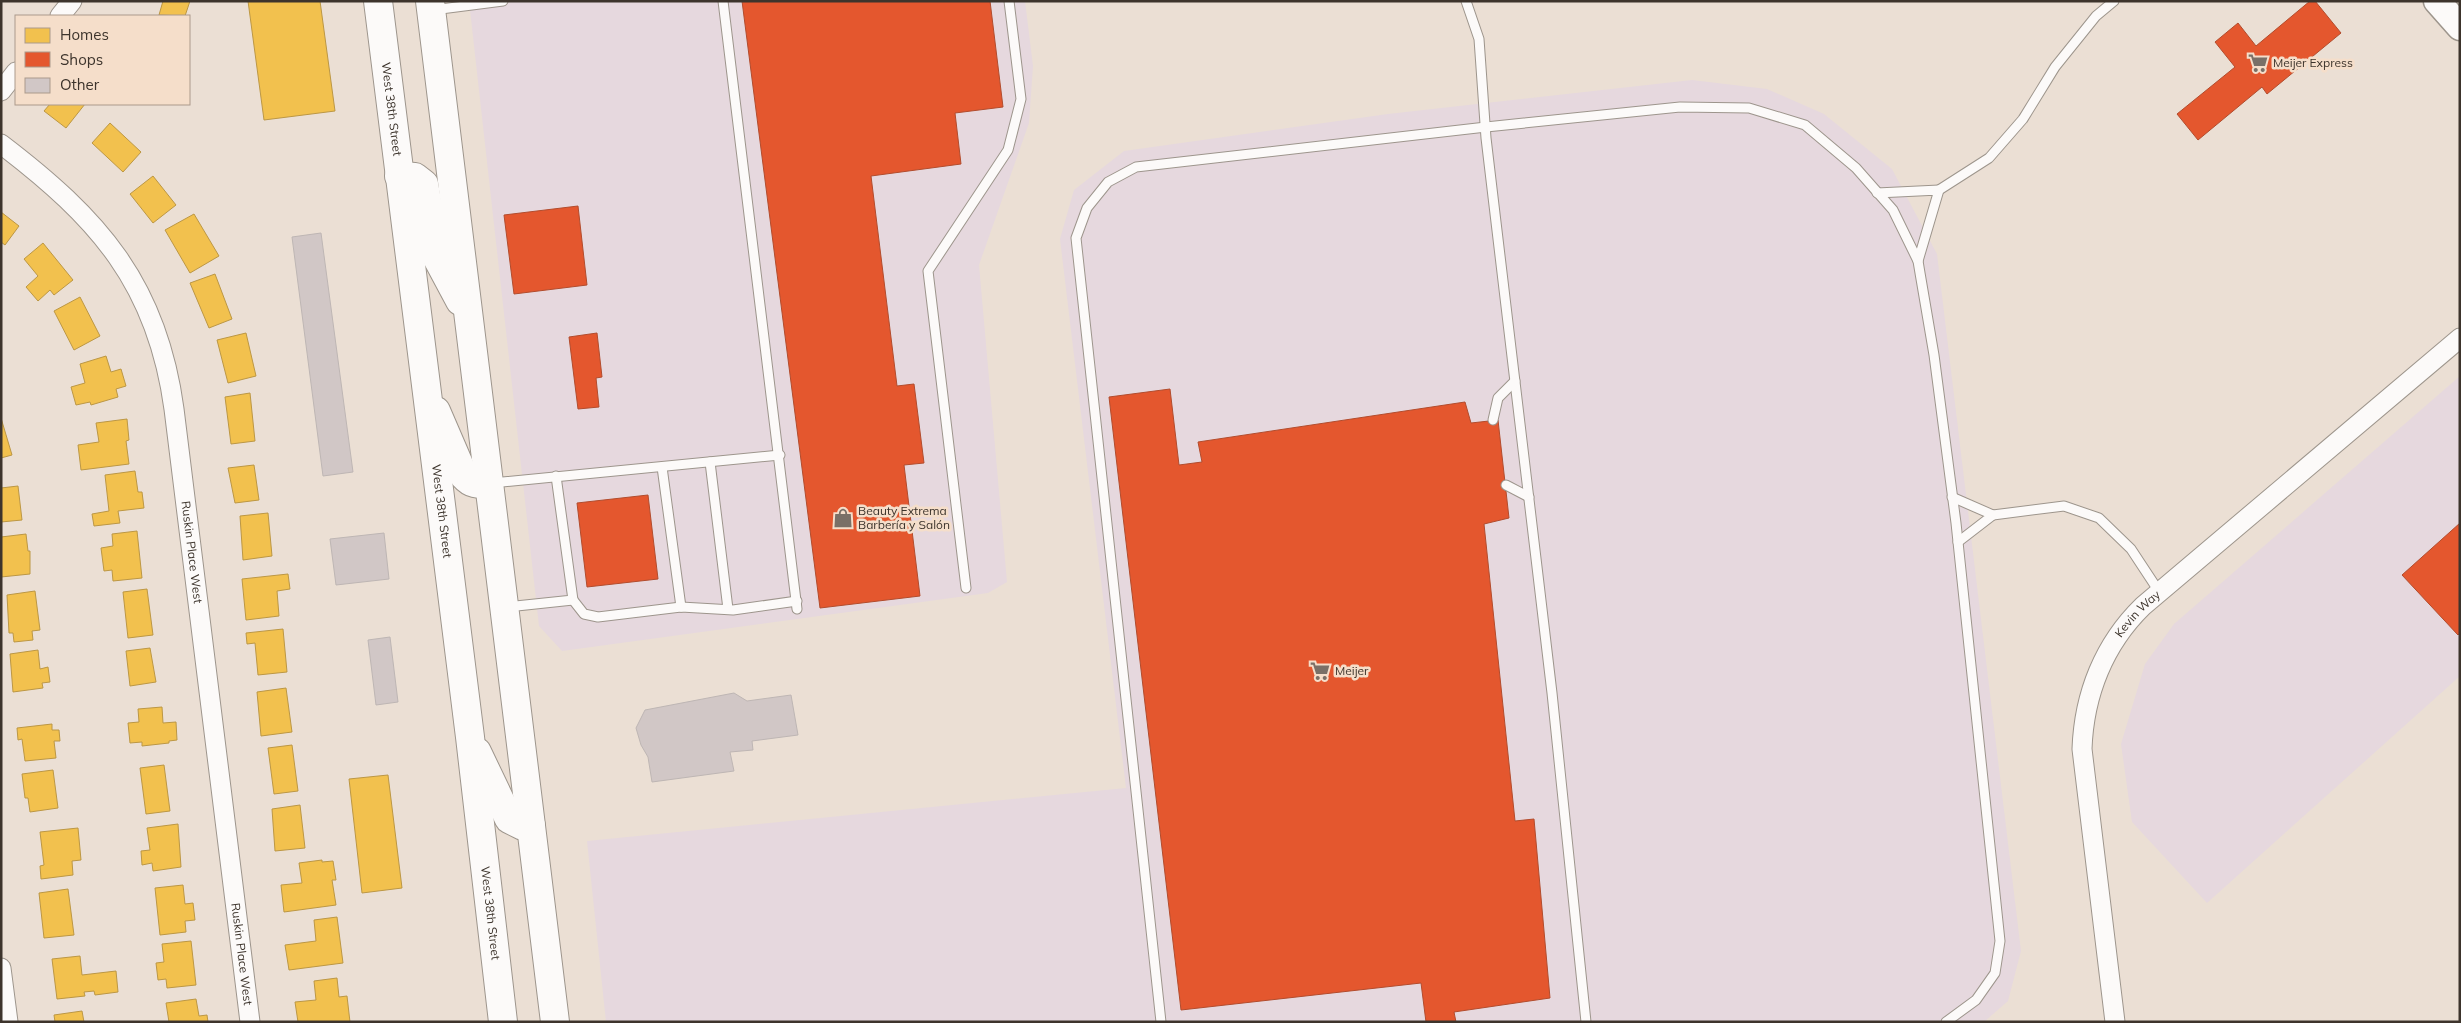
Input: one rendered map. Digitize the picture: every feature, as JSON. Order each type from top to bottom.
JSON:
[{"type":"main road","name":"West 38th Street","points":[[378,1],[398,176],[470,737],[503,1022]]},
{"type":"main road","points":[[2438,1],[2460,27]]},
{"type":"main road","points":[[430,6],[555,1022]]},
{"type":"main road","points":[[398,176],[415,177],[424,184],[437,258],[468,316]]},
{"type":"main road","points":[[424,382],[464,476],[469,482],[476,484],[489,483]]},
{"type":"main road","points":[[470,737],[500,798],[506,816],[515,824],[531,826]]},
{"type":"street","points":[[61,15],[72,1]]},
{"type":"street","points":[[1,91],[15,73]]},
{"type":"street","name":"Ruskin Place West","points":[[1,144],[54,185],[103,237],[140,293],[162,348],[174,409],[250,1022]]},
{"type":"street","name":"Kevin Way","points":[[2115,1022],[2082,749],[2084,719],[2091,690],[2107,653],[2136,613],[2460,338]]},
{"type":"street","points":[[1,968],[8,1022]]},
{"type":"lane","points":[[430,6],[503,1]]},
{"type":"lane","points":[[556,476],[573,600],[584,614],[598,617],[681,607],[728,609],[797,605],[780,455],[722,1]]},
{"type":"lane","points":[[966,588],[928,271],[1008,150],[1020,99],[1009,1]]},
{"type":"lane","points":[[1466,1],[1478,39],[1486,126],[1529,497],[1586,1022]]},
{"type":"lane","points":[[1877,193],[1939,190],[1988,158],[2023,119],[2055,67],[2096,16],[2114,1]]},
{"type":"lane","points":[[1162,1022],[1076,238],[1088,208],[1108,182],[1136,167],[1486,126],[1680,107],[1749,108],[1805,125],[1856,168],[1892,210],[1918,261],[1934,355],[1958,542],[2000,941],[1995,973],[1976,1000],[1946,1022]]},
{"type":"lane","points":[[1918,261],[1939,190]]},
{"type":"lane","points":[[1494,420],[1498,398],[1515,381]]},
{"type":"lane","points":[[489,483],[662,468],[780,455]]},
{"type":"lane","points":[[710,462],[728,609]]},
{"type":"lane","points":[[662,468],[681,607]]},
{"type":"lane","points":[[1506,485],[1529,497]]},
{"type":"lane","points":[[1952,497],[1993,515]]},
{"type":"lane","points":[[1958,542],[1993,515],[2064,506],[2099,518],[2131,548],[2160,593]]},
{"type":"lane","points":[[504,608],[573,600]]},
{"type":"shaded area","points":[[469,1],[1025,1],[1033,66],[1029,123],[979,265],[1007,582],[988,593],[562,651],[539,626]]},
{"type":"shaded area","points":[[1692,80],[1767,89],[1824,114],[1892,169],[1937,254],[2021,951],[2008,1001],[1984,1022],[606,1022],[587,841],[1126,788],[1060,239],[1074,190],[1124,151],[1388,114]]},
{"type":"shaded area","points":[[2460,376],[2460,676],[2207,903],[2132,822],[2121,744],[2145,664],[2174,624]]},
{"type":"building: Homes","points":[[163,1],[190,1],[185,15],[159,15]]},
{"type":"building: Homes","points":[[248,1],[320,1],[335,111],[264,120]]},
{"type":"building: Homes","points":[[49,105],[84,105],[66,128],[44,111]]},
{"type":"building: Homes","points":[[110,123],[141,152],[123,172],[92,143]]},
{"type":"building: Homes","points":[[153,176],[176,205],[153,223],[130,194]]},
{"type":"building: Homes","points":[[1,212],[19,226],[5,245],[1,242]]},
{"type":"building: Homes","points":[[194,214],[219,256],[190,273],[165,230]]},
{"type":"building: Homes","points":[[43,243],[73,280],[54,295],[50,290],[38,301],[26,287],[38,276],[24,259]]},
{"type":"building: Homes","points":[[215,274],[232,319],[209,328],[190,283]]},
{"type":"building: Homes","points":[[80,297],[100,336],[74,350],[54,311]]},
{"type":"building: Homes","points":[[246,333],[256,376],[228,383],[217,340]]},
{"type":"building: Homes","points":[[106,356],[111,372],[121,369],[126,386],[116,389],[118,397],[91,405],[90,402],[76,405],[71,387],[85,383],[80,364]]},
{"type":"building: Homes","points":[[250,393],[255,441],[231,444],[225,397]]},
{"type":"building: Homes","points":[[1,418],[12,455],[1,458]]},
{"type":"building: Homes","points":[[127,419],[129,440],[126,441],[129,464],[81,470],[78,445],[99,442],[96,423]]},
{"type":"building: Homes","points":[[254,465],[259,500],[235,503],[228,468]]},
{"type":"building: Homes","points":[[135,471],[138,492],[142,492],[144,508],[118,511],[120,523],[94,526],[92,514],[109,511],[105,475]]},
{"type":"building: Homes","points":[[18,486],[22,520],[1,522],[1,488]]},
{"type":"building: Homes","points":[[268,513],[272,556],[243,560],[240,516]]},
{"type":"building: Homes","points":[[137,531],[142,578],[113,581],[112,570],[104,571],[101,548],[113,546],[112,534]]},
{"type":"building: Homes","points":[[26,534],[28,551],[30,551],[30,574],[1,577],[1,537]]},
{"type":"building: Homes","points":[[288,574],[290,589],[277,591],[279,616],[246,620],[242,579]]},
{"type":"building: Homes","points":[[147,589],[153,635],[128,638],[123,592]]},
{"type":"building: Homes","points":[[35,591],[40,630],[32,631],[33,640],[14,642],[13,633],[9,633],[7,595]]},
{"type":"building: Homes","points":[[283,629],[287,672],[258,675],[255,643],[247,644],[246,633]]},
{"type":"building: Homes","points":[[150,648],[156,682],[130,686],[126,651]]},
{"type":"building: Homes","points":[[38,650],[40,669],[48,667],[50,682],[42,683],[43,688],[13,692],[10,654]]},
{"type":"building: Homes","points":[[286,688],[292,732],[261,736],[257,692]]},
{"type":"building: Homes","points":[[162,707],[163,723],[176,722],[177,740],[169,741],[169,743],[142,746],[142,742],[130,743],[128,723],[139,722],[138,709]]},
{"type":"building: Homes","points":[[52,724],[52,730],[59,730],[60,741],[54,741],[56,758],[25,761],[22,739],[18,740],[17,728]]},
{"type":"building: Homes","points":[[292,745],[298,791],[274,794],[268,748]]},
{"type":"building: Homes","points":[[164,765],[170,811],[146,814],[140,768]]},
{"type":"building: Homes","points":[[53,770],[58,808],[30,812],[28,798],[25,798],[22,774]]},
{"type":"building: Homes","points":[[388,775],[402,888],[362,893],[349,779]]},
{"type":"building: Homes","points":[[300,805],[305,848],[275,851],[272,809]]},
{"type":"building: Homes","points":[[178,824],[181,867],[153,871],[152,863],[142,865],[141,851],[150,850],[147,828]]},
{"type":"building: Homes","points":[[78,828],[81,860],[72,861],[73,875],[41,879],[40,866],[44,865],[40,832]]},
{"type":"building: Homes","points":[[322,860],[322,862],[333,861],[336,880],[332,880],[336,905],[284,912],[281,885],[302,883],[299,863]]},
{"type":"building: Homes","points":[[183,885],[185,904],[193,903],[195,920],[185,921],[186,932],[160,935],[155,888]]},
{"type":"building: Homes","points":[[68,889],[74,935],[44,938],[39,893]]},
{"type":"building: Homes","points":[[337,917],[343,963],[289,970],[285,945],[316,941],[314,920]]},
{"type":"building: Homes","points":[[191,941],[196,985],[167,988],[166,979],[158,980],[156,963],[164,962],[162,944]]},
{"type":"building: Homes","points":[[80,956],[82,975],[116,971],[118,992],[95,995],[94,991],[84,992],[85,996],[57,999],[52,959]]},
{"type":"building: Homes","points":[[337,978],[339,997],[347,996],[350,1022],[298,1022],[295,1002],[316,1000],[314,981]]},
{"type":"building: Homes","points":[[196,999],[199,1016],[207,1015],[208,1022],[169,1022],[166,1003]]},
{"type":"building: Homes","points":[[82,1011],[84,1022],[55,1022],[54,1015]]},
{"type":"building: Shops","points":[[742,1],[990,1],[1003,107],[955,113],[961,164],[871,176],[897,386],[914,384],[924,463],[904,465],[920,596],[820,608]]},
{"type":"building: Shops","points":[[2310,1],[2315,1],[2341,33],[2267,94],[2262,87],[2198,140],[2177,114],[2235,67],[2215,42],[2238,23],[2256,46]]},
{"type":"building: Shops","points":[[578,206],[587,285],[514,294],[504,215]]},
{"type":"building: Shops","points":[[597,333],[602,377],[596,378],[599,407],[578,409],[569,337]]},
{"type":"building: Shops","name":"Meijer","points":[[1170,389],[1179,465],[1202,462],[1198,442],[1465,402],[1471,423],[1498,420],[1509,518],[1484,524],[1515,821],[1534,819],[1550,998],[1454,1012],[1456,1022],[1426,1022],[1421,983],[1181,1010],[1109,397]]},
{"type":"building: Shops","points":[[648,495],[658,579],[587,587],[577,503]]},
{"type":"building: Shops","points":[[2460,523],[2460,633],[2458,635],[2402,575]]},
{"type":"building: Other","points":[[321,233],[353,472],[323,476],[292,237]]},
{"type":"building: Other","points":[[384,533],[389,579],[336,585],[330,539]]},
{"type":"building: Other","points":[[390,637],[398,702],[376,705],[368,640]]},
{"type":"building: Other","points":[[734,693],[747,701],[791,695],[798,735],[752,741],[753,750],[730,752],[734,771],[652,782],[648,757],[641,745],[636,728],[645,710]]},
{"type":"place","name":"Meijer Express","points":[[2258,63]]},
{"type":"place","name":"Beauty Extrema Barbería y Salón","points":[[843,518]]},
{"type":"place","name":"Meijer","points":[[1320,671]]}]
